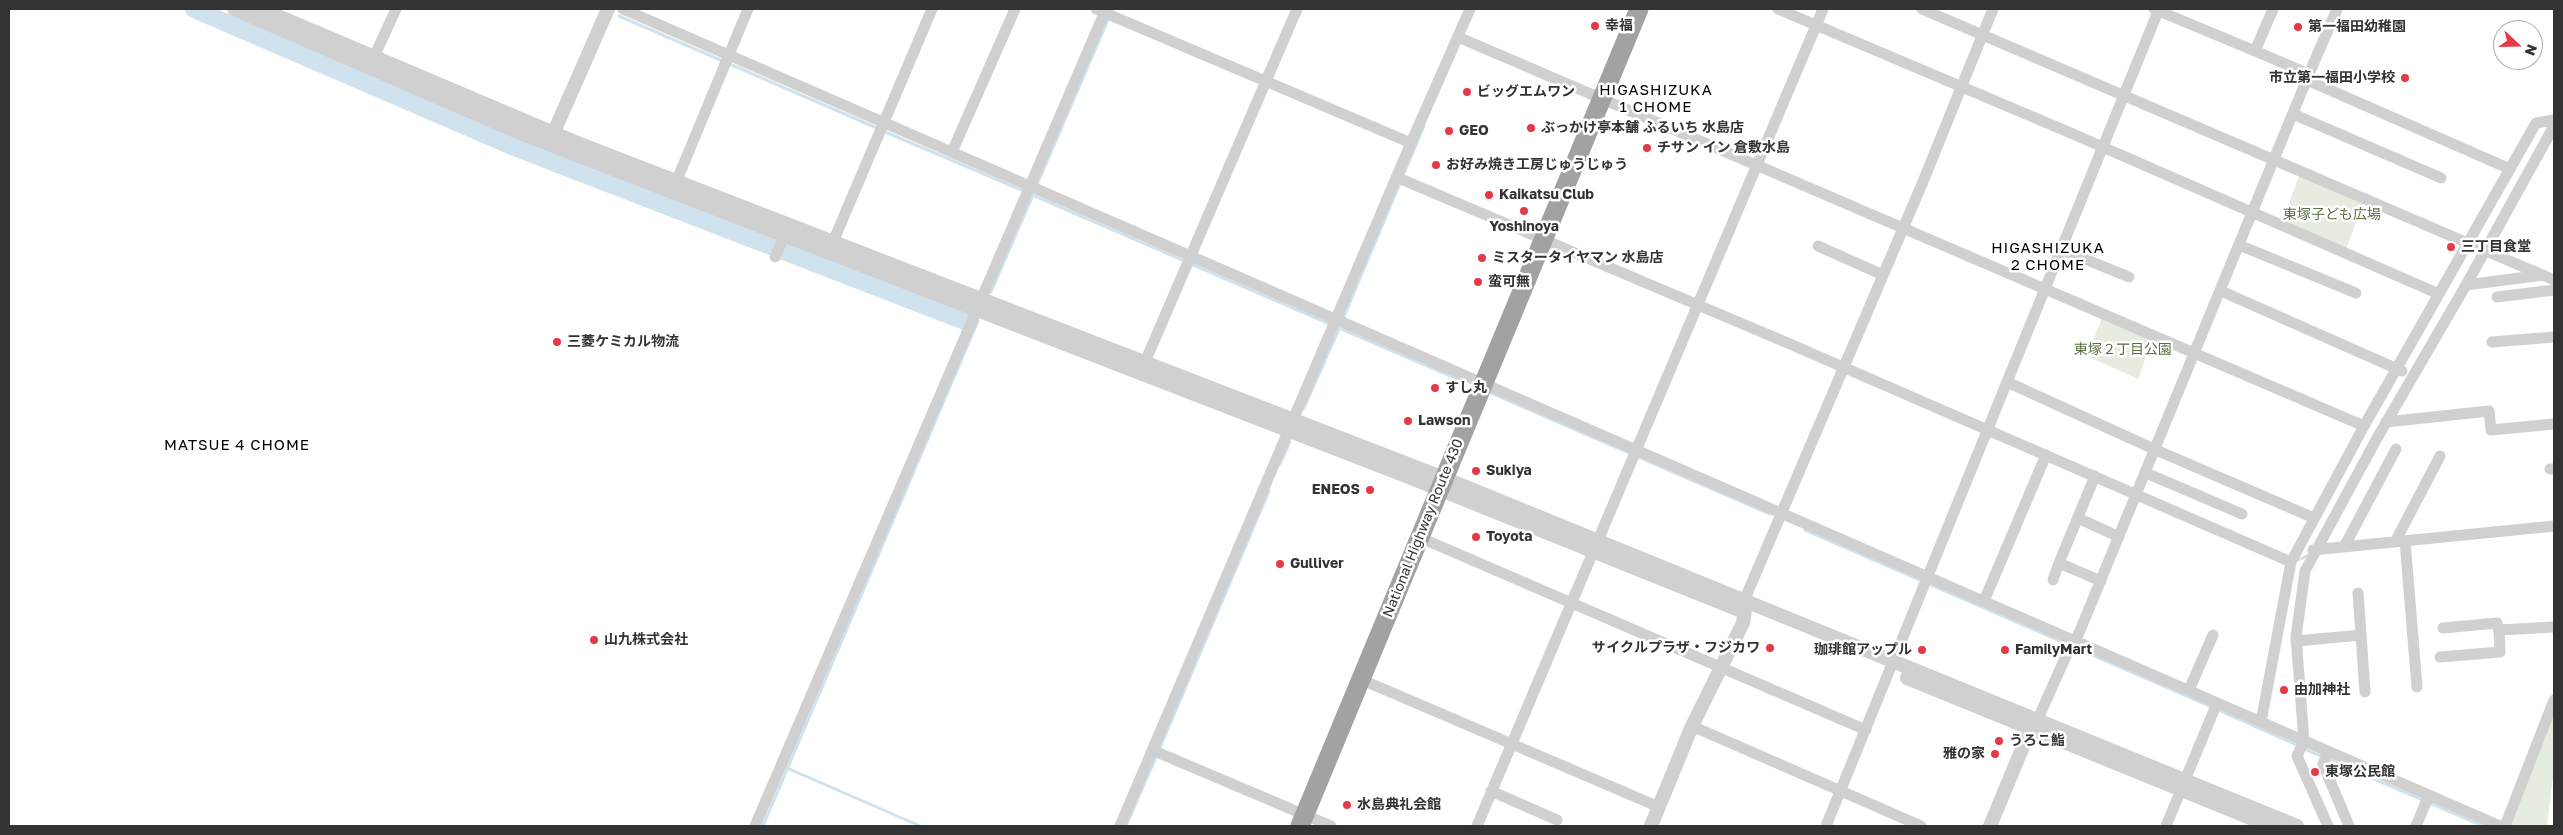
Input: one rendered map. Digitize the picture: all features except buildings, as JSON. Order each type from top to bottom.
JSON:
[{"type":"highway","name":"National Highway Route 430","points":[[1297,820],[1597,96],[1628,9]]},
{"type":"highway","name":"National Highway Route 430","points":[[1597,96],[1639,9]]},
{"type":"highway","name":"National Highway Route 430","points":[[1297,820],[1421,538],[1437,482]]},
{"type":"street","points":[[234,9],[551,139],[674,187],[785,235],[831,247],[1437,482],[2183,785],[2297,826]]},
{"type":"street","points":[[262,9],[374,57],[551,139]]},
{"type":"street","points":[[374,57],[396,9]]},
{"type":"street","points":[[551,139],[608,9]]},
{"type":"street","points":[[623,9],[881,127],[952,152],[1189,261],[1478,380],[1634,453],[1926,580],[1984,601],[2072,644],[2189,690],[2215,707],[2261,722],[2326,756],[2427,799],[2500,826]]},
{"type":"street","points":[[674,187],[729,59],[748,9]]},
{"type":"street","points":[[831,247],[932,9]]},
{"type":"street","points":[[952,152],[1015,9]]},
{"type":"street","points":[[1142,368],[1298,9]]},
{"type":"street","points":[[1120,826],[1156,752],[1291,426],[1338,323],[1400,178],[1411,143],[1461,38],[1470,9]]},
{"type":"street","points":[[1778,9],[2439,294]]},
{"type":"street","points":[[1477,826],[1823,9]]},
{"type":"street","points":[[1922,9],[2484,250],[2551,276]]},
{"type":"street","points":[[1650,826],[1692,726],[1743,623],[1747,594],[1883,275],[1993,9]]},
{"type":"street","points":[[1826,826],[2157,9],[2255,51],[2510,169]]},
{"type":"street","points":[[2255,51],[2272,9]]},
{"type":"street","points":[[1990,826],[2100,581],[2156,450],[2337,9]]},
{"type":"street","points":[[754,826],[978,304],[1031,189],[1102,10],[1411,143]]},
{"type":"street","points":[[1461,38],[2364,426]]},
{"type":"street","points":[[2293,114],[2441,178]]},
{"type":"street","points":[[2261,722],[2294,558],[2364,426],[2536,123],[2554,120]]},
{"type":"street","points":[[2328,826],[2297,756],[2302,745],[2296,641],[2305,572],[2397,402],[2466,285],[2554,126]]},
{"type":"street","points":[[1400,178],[2137,494],[2294,558],[2317,549],[2554,526]]},
{"type":"street","points":[[775,257],[785,235]]},
{"type":"street","points":[[2240,245],[2356,293]]},
{"type":"street","points":[[1818,246],[1883,275]]},
{"type":"street","points":[[2060,249],[2129,277]]},
{"type":"street","points":[[2466,285],[2551,276]]},
{"type":"street","points":[[2497,297],[2554,290]]},
{"type":"street","points":[[2221,291],[2413,376]]},
{"type":"street","points":[[2492,342],[2554,337]]},
{"type":"street","points":[[2007,382],[2156,450],[2314,518]]},
{"type":"street","points":[[2382,394],[2397,402]]},
{"type":"street","points":[[2386,422],[2488,411],[2491,430],[2554,424]]},
{"type":"street","points":[[2344,547],[2396,450]]},
{"type":"street","points":[[1984,601],[2046,455]]},
{"type":"street","points":[[2417,687],[2400,541],[2440,456]]},
{"type":"street","points":[[2146,473],[2242,514]]},
{"type":"street","points":[[2053,580],[2095,476]]},
{"type":"street","points":[[2078,518],[2119,537]]},
{"type":"street","points":[[1421,538],[1866,730]]},
{"type":"street","points":[[2059,563],[2100,581]]},
{"type":"street","points":[[2358,593],[2365,692]]},
{"type":"street","points":[[2440,657],[2500,652],[2497,623],[2443,628]]},
{"type":"street","points":[[2499,632],[2499,630],[2554,627]]},
{"type":"street","points":[[2189,690],[2213,634]]},
{"type":"street","points":[[2296,641],[2362,635]]},
{"type":"street","points":[[1360,679],[1659,807]]},
{"type":"street","points":[[2505,826],[2554,700]]},
{"type":"street","points":[[2166,826],[2215,707]]},
{"type":"street","points":[[1692,726],[1921,826]]},
{"type":"street","points":[[1156,752],[1297,820],[1331,826]]},
{"type":"street","points":[[2326,756],[2323,764],[2349,826]]},
{"type":"street","points":[[2183,785],[2270,826]]},
{"type":"street","points":[[1491,791],[1557,820]]},
{"type":"street","points":[[2416,826],[2427,799]]},
{"type":"green space","name":"東塚子ども広場","points":[[2300,174],[2364,202],[2346,249],[2282,221]]},
{"type":"green space","name":"東塚２丁目公園","points":[[2102,318],[2152,340],[2138,379],[2087,356]]},
{"type":"green space","points":[[2554,711],[2554,768],[2547,826],[2510,826]]},
{"type":"waterway","points":[[194,9],[512,146],[965,321]]},
{"type":"waterway","points":[[208,15],[210,9]]},
{"type":"waterway","points":[[619,16],[877,128]]},
{"type":"waterway","points":[[1036,187],[1108,20]]},
{"type":"waterway","points":[[1343,319],[1424,126]]},
{"type":"waterway","points":[[883,131],[1024,191]]},
{"type":"waterway","points":[[991,292],[1034,193]]},
{"type":"waterway","points":[[1030,194],[1185,261]]},
{"type":"waterway","points":[[670,207],[672,202]]},
{"type":"waterway","points":[[1191,264],[1462,381]]},
{"type":"waterway","points":[[763,826],[978,321]]},
{"type":"waterway","points":[[1304,408],[1340,327]]},
{"type":"waterway","points":[[1491,393],[1770,514]]},
{"type":"waterway","points":[[1280,464],[1290,442]]},
{"type":"waterway","points":[[1159,750],[1269,491]]},
{"type":"waterway","points":[[1805,530],[2212,707]]},
{"type":"waterway","points":[[2298,560],[2309,555]]},
{"type":"waterway","points":[[2218,710],[2299,746]]},
{"type":"waterway","points":[[2305,749],[2483,826]]},
{"type":"waterway","points":[[1126,826],[1157,755]]},
{"type":"waterway","points":[[787,768],[920,826]]},
{"type":"place","name":"幸福","points":[[1595,26]]},
{"type":"place","name":"第一福田幼稚園","points":[[2298,27]]},
{"type":"place","name":"市立第一福田小学校","points":[[2405,78]]},
{"type":"place","name":"ビッグエムワン","points":[[1467,92]]},
{"type":"place","name":"ぶっかけ亭本舗 ふるいち 水島店","points":[[1531,128]]},
{"type":"place","name":"GEO","points":[[1449,131]]},
{"type":"place","name":"チサン イン 倉敷水島","points":[[1647,148]]},
{"type":"place","name":"お好み焼き工房じゅうじゅう","points":[[1436,165]]},
{"type":"place","name":"Kaikatsu Club","points":[[1489,195]]},
{"type":"place","name":"Yoshinoya","points":[[1524,211]]},
{"type":"place","name":"三丁目食堂","points":[[2451,247]]},
{"type":"place","name":"ミスタータイヤマン 水島店","points":[[1482,258]]},
{"type":"place","name":"蛮可無","points":[[1478,282]]},
{"type":"place","name":"三菱ケミカル物流","points":[[557,342]]},
{"type":"place","name":"すし丸","points":[[1435,388]]},
{"type":"place","name":"Lawson","points":[[1408,421]]},
{"type":"place","name":"Sukiya","points":[[1476,471]]},
{"type":"place","name":"ENEOS","points":[[1370,490]]},
{"type":"place","name":"Toyota","points":[[1476,537]]},
{"type":"place","name":"Gulliver","points":[[1280,564]]},
{"type":"place","name":"山九株式会社","points":[[594,640]]},
{"type":"place","name":"サイクルプラザ・フジカワ","points":[[1770,648]]},
{"type":"place","name":"珈琲館アップル","points":[[1922,650]]},
{"type":"place","name":"FamilyMart","points":[[2005,650]]},
{"type":"place","name":"由加神社","points":[[2284,690]]},
{"type":"place","name":"うろこ鮨","points":[[1999,741]]},
{"type":"place","name":"雅の家","points":[[1995,754]]},
{"type":"place","name":"東塚公民館","points":[[2315,772]]},
{"type":"place","name":"水島典礼会館","points":[[1347,805]]},
{"type":"district","name":"HIGASHIZUKA 1 CHOME","points":[[1656,98]]},
{"type":"district","name":"HIGASHIZUKA 2 CHOME","points":[[2048,256]]},
{"type":"district","name":"MATSUE 4 CHOME","points":[[237,445]]}]
